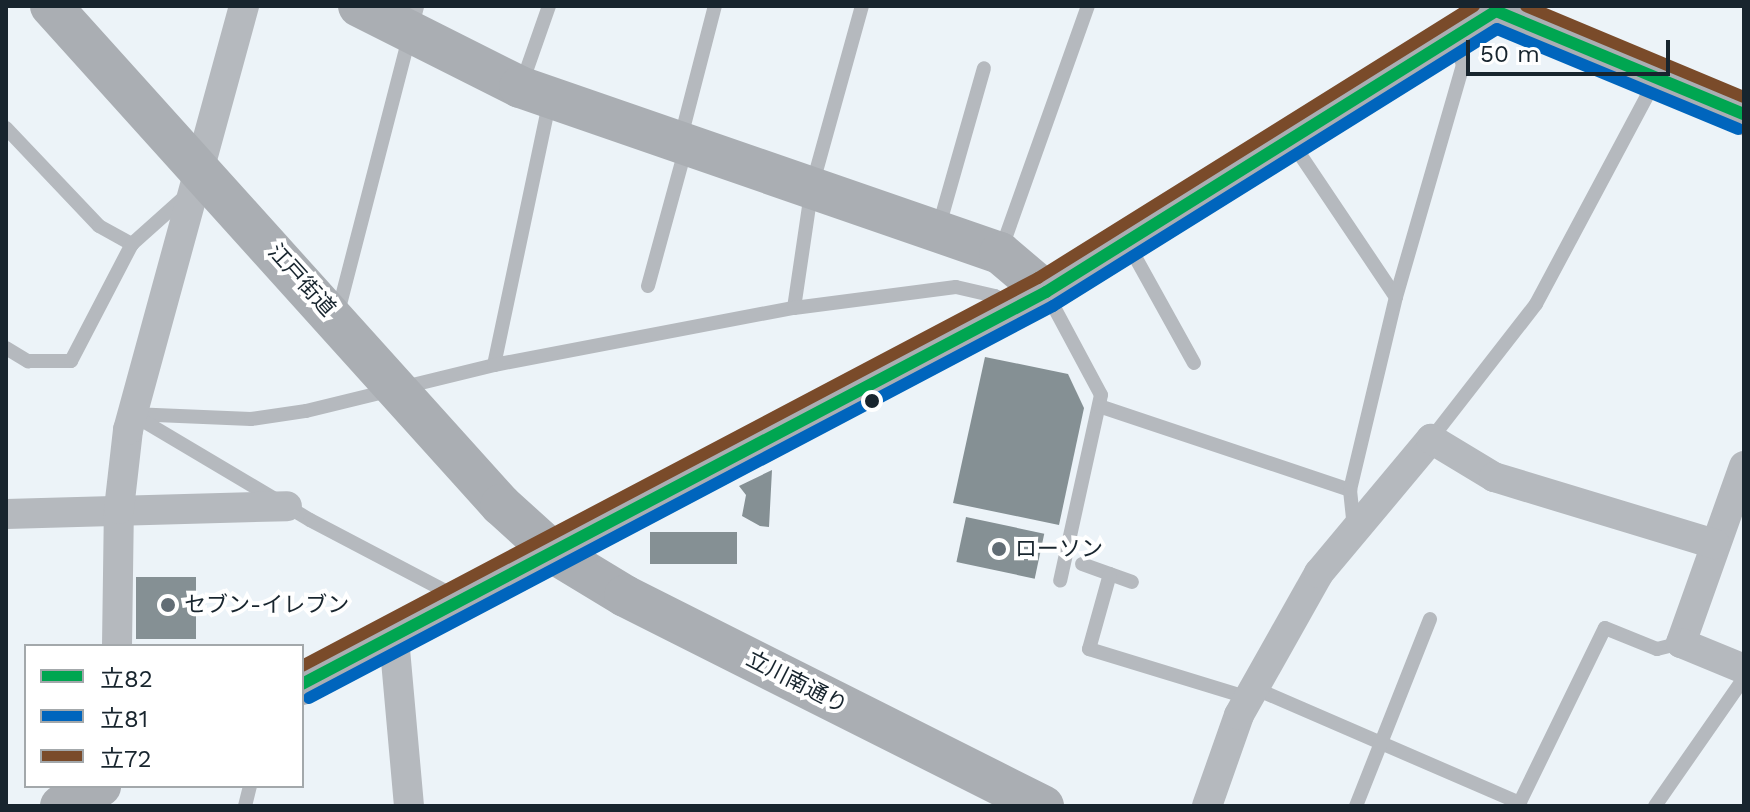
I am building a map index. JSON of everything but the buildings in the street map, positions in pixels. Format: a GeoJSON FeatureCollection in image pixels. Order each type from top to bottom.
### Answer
{"type":"FeatureCollection","features":[{"type":"Feature","properties":{"kind":"street","name":"江戸街道"},"geometry":{"type":"LineString","coordinates":[[51,6],[194,179],[337,318],[501,505],[554,553]]}},
{"type":"Feature","properties":{"kind":"street"},"geometry":{"type":"LineString","coordinates":[[117,644],[119,509],[132,414],[194,179],[244,6]]}},
{"type":"Feature","properties":{"kind":"street"},"geometry":{"type":"LineString","coordinates":[[359,6],[414,20],[535,93],[1000,253],[1029,301]]}},
{"type":"Feature","properties":{"kind":"street"},"geometry":{"type":"LineString","coordinates":[[304,683],[1029,301],[1454,37],[1492,8],[1656,79],[1739,101]]}},
{"type":"Feature","properties":{"kind":"street"},"geometry":{"type":"LineString","coordinates":[[1207,806],[1221,757],[1251,693],[1319,573],[1431,439],[1494,477],[1715,544]]}},
{"type":"Feature","properties":{"kind":"street"},"geometry":{"type":"LineString","coordinates":[[1744,466],[1681,643],[1744,669]]}},
{"type":"Feature","properties":{"kind":"street"},"geometry":{"type":"LineString","coordinates":[[6,514],[287,506]]}},
{"type":"Feature","properties":{"kind":"street","name":"立川南通り"},"geometry":{"type":"LineString","coordinates":[[554,553],[625,596],[1043,806]]}},
{"type":"Feature","properties":{"kind":"street"},"geometry":{"type":"LineString","coordinates":[[394,638],[409,806]]}},
{"type":"Feature","properties":{"kind":"street"},"geometry":{"type":"LineString","coordinates":[[61,806],[108,789]]}},
{"type":"Feature","properties":{"kind":"lane"},"geometry":{"type":"LineString","coordinates":[[494,365],[549,6]]}},
{"type":"Feature","properties":{"kind":"lane"},"geometry":{"type":"LineString","coordinates":[[648,286],[715,6]]}},
{"type":"Feature","properties":{"kind":"lane"},"geometry":{"type":"LineString","coordinates":[[794,308],[812,186],[862,6]]}},
{"type":"Feature","properties":{"kind":"lane"},"geometry":{"type":"LineString","coordinates":[[1000,253],[1088,6]]}},
{"type":"Feature","properties":{"kind":"lane"},"geometry":{"type":"LineString","coordinates":[[337,318],[414,20]]}},
{"type":"Feature","properties":{"kind":"lane"},"geometry":{"type":"LineString","coordinates":[[1354,528],[1350,490],[1396,297],[1463,65],[1454,37]]}},
{"type":"Feature","properties":{"kind":"lane"},"geometry":{"type":"LineString","coordinates":[[938,230],[984,68]]}},
{"type":"Feature","properties":{"kind":"lane"},"geometry":{"type":"LineString","coordinates":[[1431,439],[1536,304],[1656,79]]}},
{"type":"Feature","properties":{"kind":"lane"},"geometry":{"type":"LineString","coordinates":[[6,128],[99,226],[132,244]]}},
{"type":"Feature","properties":{"kind":"lane"},"geometry":{"type":"LineString","coordinates":[[1290,139],[1396,297]]}},
{"type":"Feature","properties":{"kind":"lane"},"geometry":{"type":"LineString","coordinates":[[6,348],[28,361],[71,361],[132,244],[194,179]]}},
{"type":"Feature","properties":{"kind":"lane"},"geometry":{"type":"LineString","coordinates":[[1126,242],[1194,363]]}},
{"type":"Feature","properties":{"kind":"lane"},"geometry":{"type":"LineString","coordinates":[[132,414],[251,419],[494,365],[794,308],[956,287],[1029,301],[1101,395],[1060,581]]}},
{"type":"Feature","properties":{"kind":"lane"},"geometry":{"type":"LineString","coordinates":[[1099,406],[1350,490]]}},
{"type":"Feature","properties":{"kind":"lane"},"geometry":{"type":"LineString","coordinates":[[132,414],[287,506],[464,601]]}},
{"type":"Feature","properties":{"kind":"lane"},"geometry":{"type":"LineString","coordinates":[[1082,564],[1132,582]]}},
{"type":"Feature","properties":{"kind":"lane"},"geometry":{"type":"LineString","coordinates":[[1110,574],[1089,649],[1251,693],[1381,743],[1519,805],[1605,628],[1657,649],[1681,643]]}},
{"type":"Feature","properties":{"kind":"lane"},"geometry":{"type":"LineString","coordinates":[[1356,806],[1430,619]]}},
{"type":"Feature","properties":{"kind":"lane"},"geometry":{"type":"LineString","coordinates":[[1655,806],[1744,678]]}},
{"type":"Feature","properties":{"kind":"transit line","name":"立72"},"geometry":{"type":"LineString","coordinates":[[304,665],[1038,278],[1474,6]]}},
{"type":"Feature","properties":{"kind":"transit line","name":"立72"},"geometry":{"type":"LineString","coordinates":[[1526,6],[1744,97]]}},
{"type":"Feature","properties":{"kind":"transit line","name":"立82"},"geometry":{"type":"LineString","coordinates":[[304,683],[1046,292],[1496,11],[1744,114]]}},
{"type":"Feature","properties":{"kind":"transit line","name":"立81"},"geometry":{"type":"LineString","coordinates":[[309,698],[1053,306],[1497,29],[1738,129]]}},
{"type":"Feature","properties":{"kind":"place","name":"ローソン"},"geometry":{"type":"Point","coordinates":[999,549]}},
{"type":"Feature","properties":{"kind":"place","name":"セブン-イレブン"},"geometry":{"type":"Point","coordinates":[168,605]}}]}
